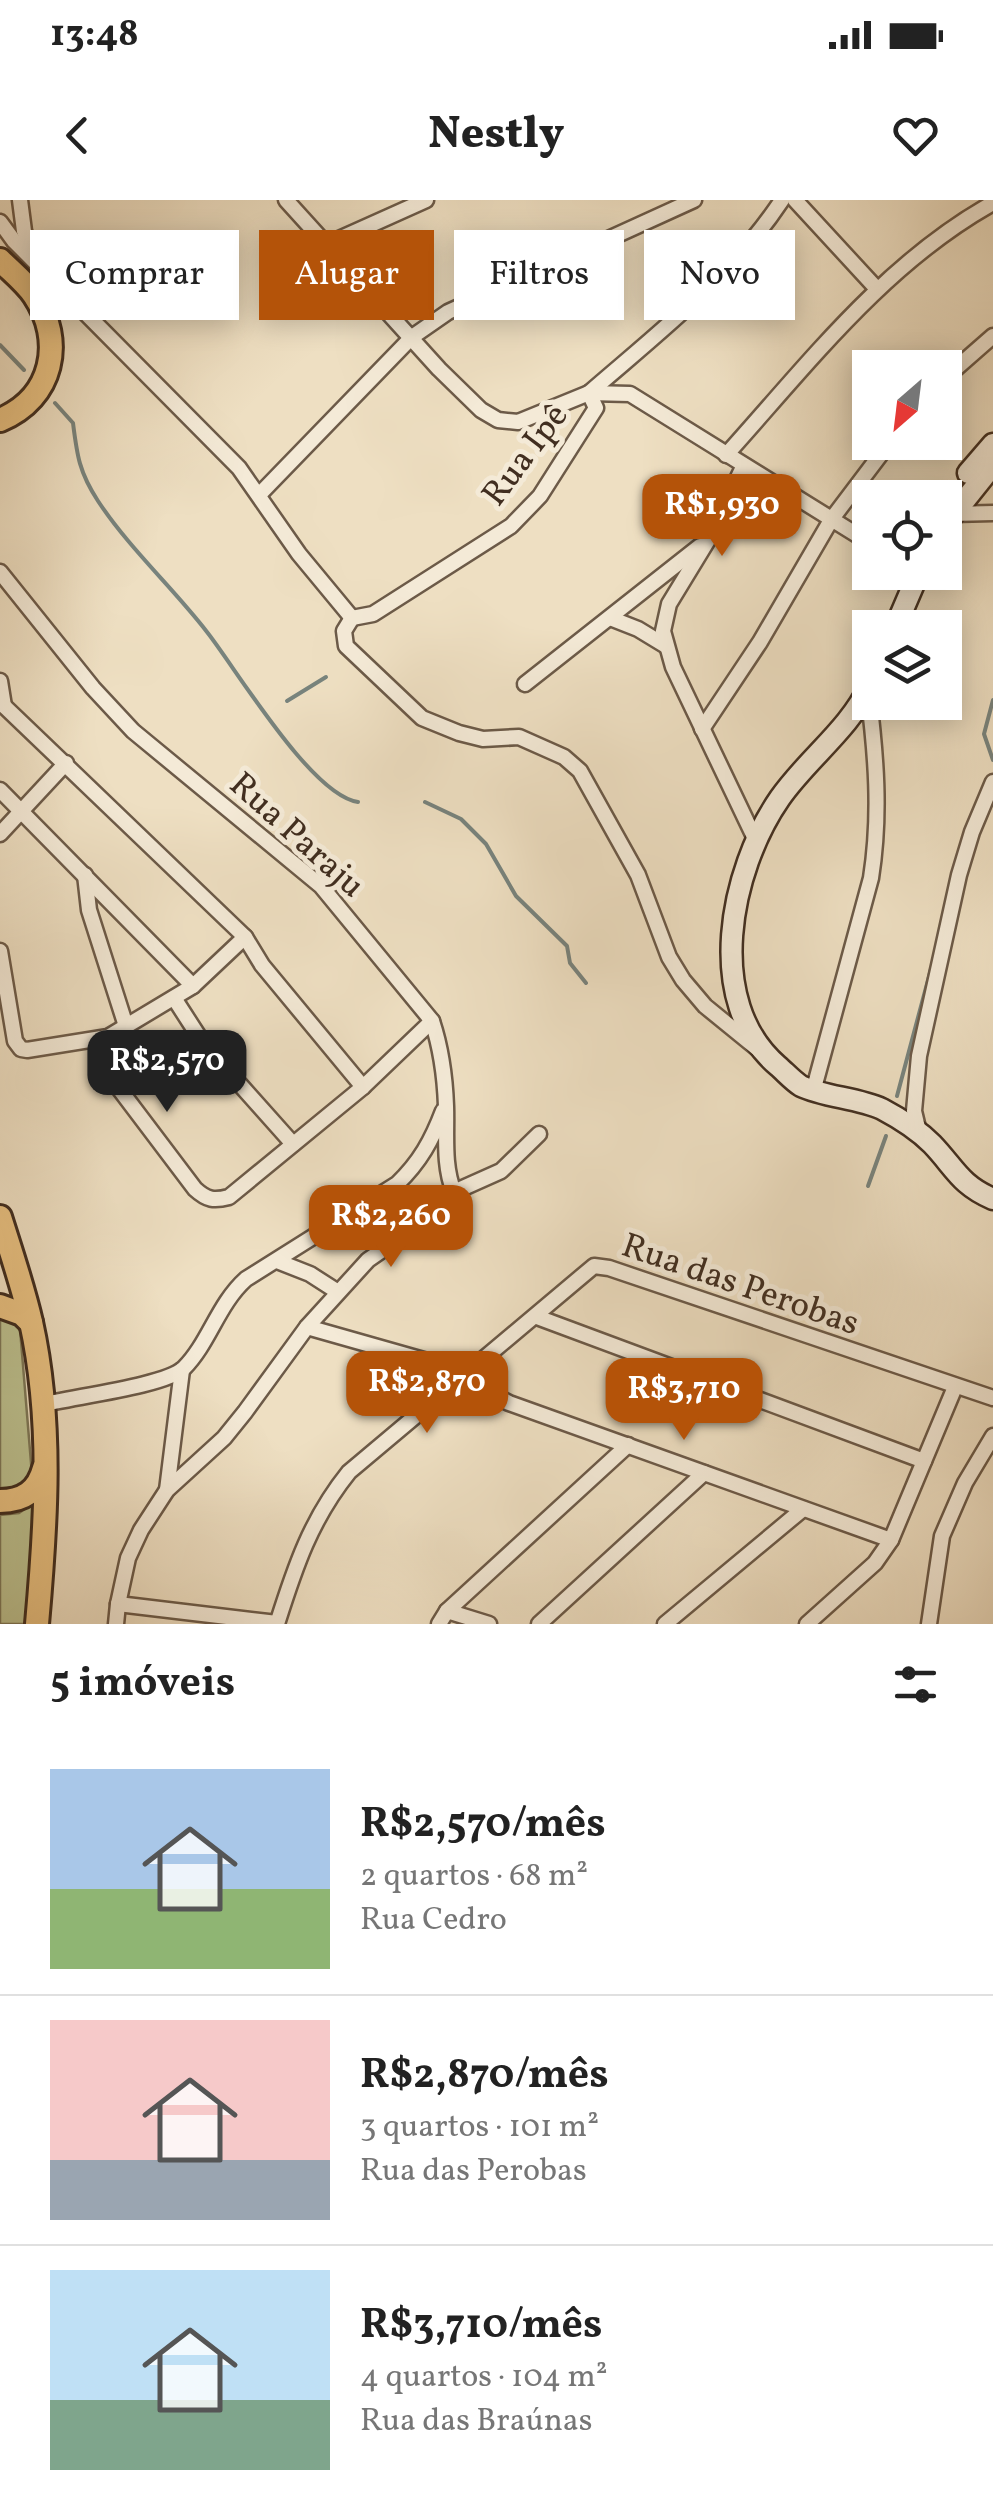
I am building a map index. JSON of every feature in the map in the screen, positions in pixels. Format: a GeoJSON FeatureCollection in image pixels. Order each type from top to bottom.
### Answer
{"type":"FeatureCollection","features":[{"type":"Feature","properties":{"kind":"main road"},"geometry":{"type":"LineString","coordinates":[[0,260],[32,292],[48,320],[52,343],[50,367],[40,389],[24,407],[0,420]]}},
{"type":"Feature","properties":{"kind":"main road"},"geometry":{"type":"LineString","coordinates":[[0,1218],[31,1323],[41,1404],[45,1528],[38,1624]]}},
{"type":"Feature","properties":{"kind":"main road"},"geometry":{"type":"LineString","coordinates":[[0,1306],[22,1314],[31,1323]]}},
{"type":"Feature","properties":{"kind":"main road"},"geometry":{"type":"LineString","coordinates":[[0,1501],[19,1500],[33,1491],[42,1477],[45,1461]]}},
{"type":"Feature","properties":{"kind":"street"},"geometry":{"type":"LineString","coordinates":[[20,200],[30,247]]}},
{"type":"Feature","properties":{"kind":"street"},"geometry":{"type":"LineString","coordinates":[[286,200],[315,230]]}},
{"type":"Feature","properties":{"kind":"street"},"geometry":{"type":"LineString","coordinates":[[359,230],[426,200]]}},
{"type":"Feature","properties":{"kind":"street"},"geometry":{"type":"LineString","coordinates":[[259,495],[412,337],[448,312],[694,200]]}},
{"type":"Feature","properties":{"kind":"street","name":"Rua Ipê"},"geometry":{"type":"LineString","coordinates":[[352,618],[373,614],[512,526],[540,496],[596,408],[589,393],[712,286],[782,200]]}},
{"type":"Feature","properties":{"kind":"street"},"geometry":{"type":"LineString","coordinates":[[795,200],[877,289]]}},
{"type":"Feature","properties":{"kind":"street"},"geometry":{"type":"LineString","coordinates":[[726,455],[877,289],[955,226],[993,203]]}},
{"type":"Feature","properties":{"kind":"street"},"geometry":{"type":"LineString","coordinates":[[0,222],[30,255]]}},
{"type":"Feature","properties":{"kind":"street"},"geometry":{"type":"LineString","coordinates":[[93,320],[239,468],[299,554],[352,618],[344,631],[346,646],[422,718],[483,738],[519,736],[564,756],[580,771],[638,875],[669,957],[683,980],[735,1034],[802,1087],[879,1108],[919,1132],[965,1184],[993,1199]]}},
{"type":"Feature","properties":{"kind":"street"},"geometry":{"type":"LineString","coordinates":[[397,320],[464,394],[498,420],[518,422],[589,393],[630,394],[852,532]]}},
{"type":"Feature","properties":{"kind":"street"},"geometry":{"type":"LineString","coordinates":[[962,363],[993,336]]}},
{"type":"Feature","properties":{"kind":"street"},"geometry":{"type":"LineString","coordinates":[[962,491],[993,444]]}},
{"type":"Feature","properties":{"kind":"street"},"geometry":{"type":"LineString","coordinates":[[702,729],[760,642],[831,520],[876,460]]}},
{"type":"Feature","properties":{"kind":"street"},"geometry":{"type":"LineString","coordinates":[[962,498],[993,464]]}},
{"type":"Feature","properties":{"kind":"street"},"geometry":{"type":"LineString","coordinates":[[744,467],[708,540],[669,604],[663,631],[702,729],[757,843]]}},
{"type":"Feature","properties":{"kind":"street"},"geometry":{"type":"LineString","coordinates":[[962,514],[993,513]]}},
{"type":"Feature","properties":{"kind":"street"},"geometry":{"type":"LineString","coordinates":[[525,684],[708,540]]}},
{"type":"Feature","properties":{"kind":"street","name":"Rua Paraju"},"geometry":{"type":"LineString","coordinates":[[0,572],[134,732],[321,886],[432,1021],[439,1042],[446,1102],[447,1167],[454,1192]]}},
{"type":"Feature","properties":{"kind":"street"},"geometry":{"type":"LineString","coordinates":[[610,618],[666,646]]}},
{"type":"Feature","properties":{"kind":"street"},"geometry":{"type":"LineString","coordinates":[[0,681],[2,704],[245,937],[262,965],[363,1087]]}},
{"type":"Feature","properties":{"kind":"street"},"geometry":{"type":"LineString","coordinates":[[763,1053],[739,1006],[731,936],[736,903],[757,843],[781,796],[832,740],[852,711]]}},
{"type":"Feature","properties":{"kind":"street"},"geometry":{"type":"LineString","coordinates":[[814,1088],[876,846],[878,807],[872,720]]}},
{"type":"Feature","properties":{"kind":"street"},"geometry":{"type":"LineString","coordinates":[[0,834],[66,762]]}},
{"type":"Feature","properties":{"kind":"street"},"geometry":{"type":"LineString","coordinates":[[919,1132],[914,1111],[918,1056],[959,876],[993,782]]}},
{"type":"Feature","properties":{"kind":"street"},"geometry":{"type":"LineString","coordinates":[[0,790],[193,986]]}},
{"type":"Feature","properties":{"kind":"street"},"geometry":{"type":"LineString","coordinates":[[85,875],[89,910],[126,1026]]}},
{"type":"Feature","properties":{"kind":"street"},"geometry":{"type":"LineString","coordinates":[[0,951],[14,1040],[27,1050],[108,1037],[193,986],[245,937]]}},
{"type":"Feature","properties":{"kind":"street"},"geometry":{"type":"LineString","coordinates":[[174,998],[203,1043],[293,1144]]}},
{"type":"Feature","properties":{"kind":"street"},"geometry":{"type":"LineString","coordinates":[[108,1037],[100,1058],[102,1066],[195,1189],[204,1198],[216,1201],[229,1197],[363,1087],[432,1021]]}},
{"type":"Feature","properties":{"kind":"street"},"geometry":{"type":"LineString","coordinates":[[167,1490],[182,1370],[234,1290],[398,1184],[416,1166],[431,1142],[446,1102]]}},
{"type":"Feature","properties":{"kind":"street"},"geometry":{"type":"LineString","coordinates":[[116,1624],[135,1544],[167,1490],[224,1438],[307,1327],[368,1260],[417,1226],[454,1192],[502,1171],[540,1134]]}},
{"type":"Feature","properties":{"kind":"street"},"geometry":{"type":"LineString","coordinates":[[277,1261],[310,1274],[338,1292]]}},
{"type":"Feature","properties":{"kind":"street","name":"Rua das Perobas"},"geometry":{"type":"LineString","coordinates":[[277,1623],[308,1536],[324,1503],[349,1472],[594,1266],[610,1268],[993,1398]]}},
{"type":"Feature","properties":{"kind":"street"},"geometry":{"type":"LineString","coordinates":[[536,1317],[924,1461]]}},
{"type":"Feature","properties":{"kind":"street"},"geometry":{"type":"LineString","coordinates":[[307,1327],[434,1362],[509,1403],[891,1540]]}},
{"type":"Feature","properties":{"kind":"street"},"geometry":{"type":"LineString","coordinates":[[41,1404],[134,1386],[182,1370]]}},
{"type":"Feature","properties":{"kind":"street"},"geometry":{"type":"LineString","coordinates":[[807,1624],[874,1564],[891,1540],[955,1388]]}},
{"type":"Feature","properties":{"kind":"street"},"geometry":{"type":"LineString","coordinates":[[930,1624],[942,1536],[965,1483],[993,1436]]}},
{"type":"Feature","properties":{"kind":"street"},"geometry":{"type":"LineString","coordinates":[[443,1618],[628,1445]]}},
{"type":"Feature","properties":{"kind":"street"},"geometry":{"type":"LineString","coordinates":[[539,1624],[704,1473]]}},
{"type":"Feature","properties":{"kind":"street"},"geometry":{"type":"LineString","coordinates":[[665,1624],[803,1509]]}},
{"type":"Feature","properties":{"kind":"street"},"geometry":{"type":"LineString","coordinates":[[118,1604],[195,1619],[277,1623]]}},
{"type":"Feature","properties":{"kind":"street"},"geometry":{"type":"LineString","coordinates":[[443,1618],[489,1624]]}},
{"type":"Feature","properties":{"kind":"green space"},"geometry":{"type":"Polygon","coordinates":[[[0,1312],[20,1329],[32,1475],[30,1481],[0,1495],[0,1312]]]}},
{"type":"Feature","properties":{"kind":"green space"},"geometry":{"type":"Polygon","coordinates":[[[36,1501],[27,1624],[0,1624],[0,1515],[19,1513],[36,1501]]]}},
{"type":"Feature","properties":{"kind":"waterway"},"geometry":{"type":"LineString","coordinates":[[0,345],[24,370]]}},
{"type":"Feature","properties":{"kind":"waterway"},"geometry":{"type":"LineString","coordinates":[[55,403],[73,423],[83,472],[110,518],[207,632],[297,755],[339,794],[358,802]]}},
{"type":"Feature","properties":{"kind":"waterway"},"geometry":{"type":"LineString","coordinates":[[287,701],[326,677]]}},
{"type":"Feature","properties":{"kind":"waterway"},"geometry":{"type":"LineString","coordinates":[[993,700],[984,734],[993,760]]}},
{"type":"Feature","properties":{"kind":"waterway"},"geometry":{"type":"LineString","coordinates":[[425,802],[461,819],[486,844],[516,896],[567,946],[570,963],[586,983]]}},
{"type":"Feature","properties":{"kind":"waterway"},"geometry":{"type":"LineString","coordinates":[[897,1096],[931,969]]}},
{"type":"Feature","properties":{"kind":"waterway"},"geometry":{"type":"LineString","coordinates":[[868,1186],[886,1136]]}}]}
